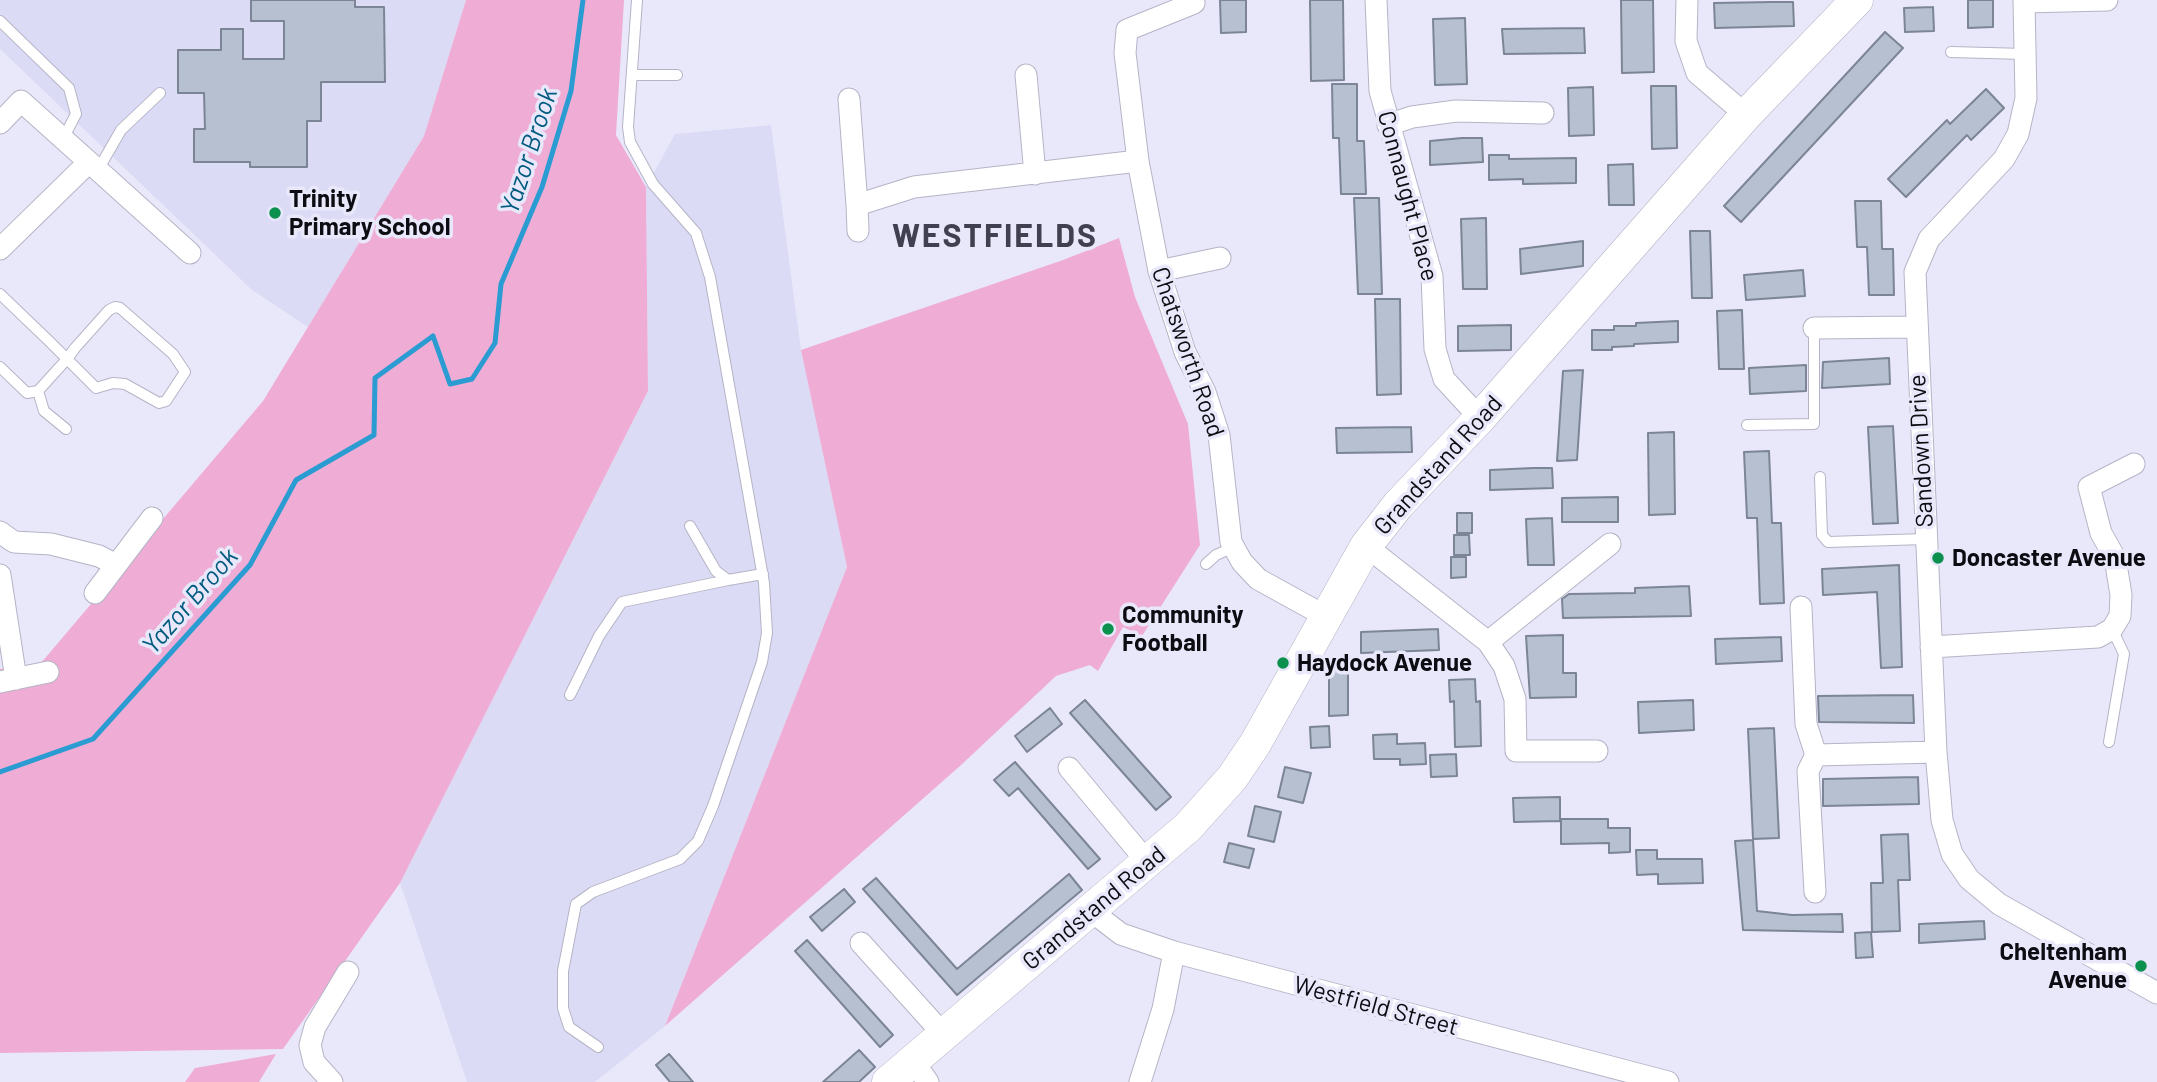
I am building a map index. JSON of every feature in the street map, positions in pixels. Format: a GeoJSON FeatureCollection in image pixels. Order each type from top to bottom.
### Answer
{"type":"FeatureCollection","features":[{"type":"Feature","properties":{"kind":"street","name":"Connaught Place"},"geometry":{"type":"LineString","coordinates":[[1376,0],[1380,91],[1433,276],[1435,349],[1444,379],[1480,418]]}},
{"type":"Feature","properties":{"kind":"street"},"geometry":{"type":"LineString","coordinates":[[1687,0],[1686,41],[1697,74],[1746,115]]}},
{"type":"Feature","properties":{"kind":"street","name":"Grandstand Road"},"geometry":{"type":"LineString","coordinates":[[888,1082],[921,1072],[944,1035],[1148,863],[1188,827],[1232,778],[1255,744],[1366,546],[1398,505],[1480,418],[1746,115],[1857,0]]}},
{"type":"Feature","properties":{"kind":"street"},"geometry":{"type":"LineString","coordinates":[[2024,1],[2107,0]]}},
{"type":"Feature","properties":{"kind":"street","name":"Sandown Drive"},"geometry":{"type":"LineString","coordinates":[[2024,1],[2026,98],[2018,134],[2004,159],[1929,239],[1915,272],[1925,539],[1942,820],[1952,854],[1969,879],[1998,904],[2157,993]]}},
{"type":"Feature","properties":{"kind":"street","name":"Chatsworth Road"},"geometry":{"type":"LineString","coordinates":[[1194,3],[1127,30],[1125,53],[1138,161],[1159,271],[1185,352],[1205,392],[1219,435],[1234,547],[1258,579],[1325,617]]}},
{"type":"Feature","properties":{"kind":"street"},"geometry":{"type":"LineString","coordinates":[[1026,75],[1035,174]]}},
{"type":"Feature","properties":{"kind":"street"},"geometry":{"type":"LineString","coordinates":[[849,99],[858,231]]}},
{"type":"Feature","properties":{"kind":"street"},"geometry":{"type":"LineString","coordinates":[[0,122],[21,101],[190,253]]}},
{"type":"Feature","properties":{"kind":"street"},"geometry":{"type":"LineString","coordinates":[[1388,125],[1412,117],[1456,111],[1544,113]]}},
{"type":"Feature","properties":{"kind":"street"},"geometry":{"type":"LineString","coordinates":[[857,205],[914,187],[1138,161]]}},
{"type":"Feature","properties":{"kind":"street"},"geometry":{"type":"LineString","coordinates":[[0,248],[94,166]]}},
{"type":"Feature","properties":{"kind":"street"},"geometry":{"type":"LineString","coordinates":[[1159,271],[1220,258]]}},
{"type":"Feature","properties":{"kind":"street"},"geometry":{"type":"LineString","coordinates":[[1814,328],[1915,327]]}},
{"type":"Feature","properties":{"kind":"street"},"geometry":{"type":"LineString","coordinates":[[1931,647],[2098,637],[2112,629],[2120,616],[2121,595],[2115,558],[2101,533],[2089,487],[2134,464]]}},
{"type":"Feature","properties":{"kind":"street"},"geometry":{"type":"LineString","coordinates":[[95,593],[152,518]]}},
{"type":"Feature","properties":{"kind":"street"},"geometry":{"type":"LineString","coordinates":[[48,672],[8,681],[0,573],[7,537],[99,556],[116,565]]}},
{"type":"Feature","properties":{"kind":"street"},"geometry":{"type":"LineString","coordinates":[[1488,642],[1610,544]]}},
{"type":"Feature","properties":{"kind":"street"},"geometry":{"type":"LineString","coordinates":[[1366,546],[1488,642],[1504,666],[1515,699],[1516,751],[1597,751]]}},
{"type":"Feature","properties":{"kind":"street"},"geometry":{"type":"LineString","coordinates":[[1801,607],[1806,724],[1816,755],[1808,771],[1815,892]]}},
{"type":"Feature","properties":{"kind":"street"},"geometry":{"type":"LineString","coordinates":[[1816,755],[1936,752]]}},
{"type":"Feature","properties":{"kind":"street"},"geometry":{"type":"LineString","coordinates":[[1069,768],[1148,863]]}},
{"type":"Feature","properties":{"kind":"street","name":"Westfield Street"},"geometry":{"type":"LineString","coordinates":[[1091,911],[1121,934],[1174,953],[1668,1082]]}},
{"type":"Feature","properties":{"kind":"street"},"geometry":{"type":"LineString","coordinates":[[862,943],[944,1035]]}},
{"type":"Feature","properties":{"kind":"street"},"geometry":{"type":"LineString","coordinates":[[1139,1082],[1163,1009],[1174,953]]}},
{"type":"Feature","properties":{"kind":"street"},"geometry":{"type":"LineString","coordinates":[[332,1082],[314,1062],[310,1045],[315,1027],[348,972]]}},
{"type":"Feature","properties":{"kind":"lane"},"geometry":{"type":"LineString","coordinates":[[598,1047],[569,1027],[563,1008],[563,971],[576,904],[593,892],[680,859],[698,841],[713,806],[762,662],[767,633],[762,574],[710,277],[696,233],[643,169],[631,142],[628,127],[637,0]]}},
{"type":"Feature","properties":{"kind":"lane"},"geometry":{"type":"LineString","coordinates":[[0,21],[69,88],[76,114],[63,139]]}},
{"type":"Feature","properties":{"kind":"lane"},"geometry":{"type":"LineString","coordinates":[[1951,52],[2025,54]]}},
{"type":"Feature","properties":{"kind":"lane"},"geometry":{"type":"LineString","coordinates":[[632,75],[677,75]]}},
{"type":"Feature","properties":{"kind":"lane"},"geometry":{"type":"LineString","coordinates":[[94,166],[121,130],[160,93]]}},
{"type":"Feature","properties":{"kind":"lane"},"geometry":{"type":"LineString","coordinates":[[0,294],[67,359],[96,388],[113,383],[125,384],[159,403],[166,401],[185,372],[173,354],[120,308],[115,307],[67,359],[38,391],[27,393],[0,368]]}},
{"type":"Feature","properties":{"kind":"lane"},"geometry":{"type":"LineString","coordinates":[[1747,425],[1814,424],[1814,328]]}},
{"type":"Feature","properties":{"kind":"lane"},"geometry":{"type":"LineString","coordinates":[[38,391],[44,411],[66,429]]}},
{"type":"Feature","properties":{"kind":"lane"},"geometry":{"type":"LineString","coordinates":[[1819,477],[1822,535],[1828,542],[1925,539]]}},
{"type":"Feature","properties":{"kind":"lane"},"geometry":{"type":"LineString","coordinates":[[691,526],[716,571],[728,580]]}},
{"type":"Feature","properties":{"kind":"lane"},"geometry":{"type":"LineString","coordinates":[[1206,564],[1216,555],[1234,547]]}},
{"type":"Feature","properties":{"kind":"lane"},"geometry":{"type":"LineString","coordinates":[[570,695],[599,636],[622,602],[762,574]]}},
{"type":"Feature","properties":{"kind":"lane"},"geometry":{"type":"LineString","coordinates":[[2109,742],[2124,654],[2112,629]]}},
{"type":"Feature","properties":{"kind":"shaded area","name":"Trinity Primary School"},"geometry":{"type":"Polygon","coordinates":[[[0,0],[466,0],[424,136],[308,327],[252,290],[0,49],[0,0]]]}},
{"type":"Feature","properties":{"kind":"shaded area"},"geometry":{"type":"Polygon","coordinates":[[[466,0],[624,0],[616,135],[646,187],[648,391],[400,883],[283,1049],[0,1053],[0,669],[41,663],[263,401],[424,136],[466,0]]]}},
{"type":"Feature","properties":{"kind":"shaded area"},"geometry":{"type":"Polygon","coordinates":[[[771,125],[801,350],[847,567],[665,1026],[595,1082],[467,1082],[400,883],[648,391],[646,187],[675,134],[771,125]]]}},
{"type":"Feature","properties":{"kind":"shaded area"},"geometry":{"type":"Polygon","coordinates":[[[1119,238],[1135,297],[1188,424],[1200,545],[1142,636],[1123,627],[1098,671],[1090,665],[1056,676],[960,766],[665,1026],[847,567],[801,350],[1063,260],[1119,238]]]}},
{"type":"Feature","properties":{"kind":"shaded area"},"geometry":{"type":"Polygon","coordinates":[[[276,1054],[259,1082],[185,1082],[195,1068],[276,1054]]]}},
{"type":"Feature","properties":{"kind":"building"},"geometry":{"type":"Polygon","coordinates":[[[251,0],[355,0],[355,7],[384,7],[385,82],[321,82],[321,121],[307,121],[307,167],[250,167],[250,162],[194,162],[194,129],[205,129],[204,93],[178,93],[178,50],[221,50],[221,29],[243,29],[243,59],[284,59],[284,21],[251,21],[251,0]]]}},
{"type":"Feature","properties":{"kind":"building"},"geometry":{"type":"Polygon","coordinates":[[[1220,0],[1246,0],[1246,32],[1221,33],[1220,0]]]}},
{"type":"Feature","properties":{"kind":"building"},"geometry":{"type":"Polygon","coordinates":[[[1310,0],[1343,0],[1344,80],[1311,81],[1310,0]]]}},
{"type":"Feature","properties":{"kind":"building"},"geometry":{"type":"Polygon","coordinates":[[[1621,0],[1653,0],[1654,72],[1622,73],[1621,0]]]}},
{"type":"Feature","properties":{"kind":"building"},"geometry":{"type":"Polygon","coordinates":[[[1968,0],[1993,0],[1993,27],[1968,28],[1968,0]]]}},
{"type":"Feature","properties":{"kind":"building"},"geometry":{"type":"Polygon","coordinates":[[[1793,2],[1794,26],[1715,28],[1714,3],[1793,2]]]}},
{"type":"Feature","properties":{"kind":"building"},"geometry":{"type":"Polygon","coordinates":[[[1933,7],[1934,31],[1905,32],[1904,8],[1933,7]]]}},
{"type":"Feature","properties":{"kind":"building"},"geometry":{"type":"Polygon","coordinates":[[[1465,18],[1467,84],[1435,85],[1433,19],[1465,18]]]}},
{"type":"Feature","properties":{"kind":"building"},"geometry":{"type":"Polygon","coordinates":[[[1584,28],[1585,53],[1504,54],[1502,29],[1584,28]]]}},
{"type":"Feature","properties":{"kind":"building"},"geometry":{"type":"Polygon","coordinates":[[[1885,32],[1903,48],[1741,222],[1724,206],[1885,32]]]}},
{"type":"Feature","properties":{"kind":"building"},"geometry":{"type":"Polygon","coordinates":[[[1332,84],[1357,84],[1357,141],[1364,141],[1366,194],[1341,194],[1339,138],[1333,138],[1332,84]]]}},
{"type":"Feature","properties":{"kind":"building"},"geometry":{"type":"Polygon","coordinates":[[[1651,86],[1676,86],[1677,148],[1652,149],[1651,86]]]}},
{"type":"Feature","properties":{"kind":"building"},"geometry":{"type":"Polygon","coordinates":[[[1593,87],[1594,135],[1569,136],[1568,88],[1593,87]]]}},
{"type":"Feature","properties":{"kind":"building"},"geometry":{"type":"Polygon","coordinates":[[[1986,89],[2004,108],[1971,140],[1967,135],[1906,197],[1888,179],[1947,120],[1950,124],[1986,89]]]}},
{"type":"Feature","properties":{"kind":"building"},"geometry":{"type":"Polygon","coordinates":[[[1482,138],[1483,162],[1430,165],[1430,141],[1482,138]]]}},
{"type":"Feature","properties":{"kind":"building"},"geometry":{"type":"Polygon","coordinates":[[[1489,155],[1509,155],[1509,159],[1576,158],[1576,183],[1523,184],[1523,179],[1489,180],[1489,155]]]}},
{"type":"Feature","properties":{"kind":"building"},"geometry":{"type":"Polygon","coordinates":[[[1633,164],[1634,205],[1609,205],[1608,165],[1633,164]]]}},
{"type":"Feature","properties":{"kind":"building"},"geometry":{"type":"Polygon","coordinates":[[[1354,198],[1379,198],[1382,294],[1358,294],[1354,198]]]}},
{"type":"Feature","properties":{"kind":"building"},"geometry":{"type":"Polygon","coordinates":[[[1855,201],[1881,201],[1882,249],[1893,249],[1894,295],[1869,295],[1867,247],[1857,247],[1855,201]]]}},
{"type":"Feature","properties":{"kind":"building"},"geometry":{"type":"Polygon","coordinates":[[[1486,218],[1487,289],[1463,289],[1461,219],[1486,218]]]}},
{"type":"Feature","properties":{"kind":"building"},"geometry":{"type":"Polygon","coordinates":[[[1690,231],[1710,231],[1712,298],[1692,298],[1690,231]]]}},
{"type":"Feature","properties":{"kind":"building"},"geometry":{"type":"Polygon","coordinates":[[[1583,241],[1583,266],[1521,274],[1520,249],[1583,241]]]}},
{"type":"Feature","properties":{"kind":"building"},"geometry":{"type":"Polygon","coordinates":[[[1803,270],[1805,296],[1746,300],[1744,275],[1803,270]]]}},
{"type":"Feature","properties":{"kind":"building"},"geometry":{"type":"Polygon","coordinates":[[[1375,299],[1400,299],[1401,394],[1377,395],[1375,299]]]}},
{"type":"Feature","properties":{"kind":"building"},"geometry":{"type":"Polygon","coordinates":[[[1742,310],[1744,369],[1719,369],[1717,311],[1742,310]]]}},
{"type":"Feature","properties":{"kind":"building"},"geometry":{"type":"Polygon","coordinates":[[[1678,321],[1678,342],[1592,350],[1592,330],[1614,330],[1614,326],[1636,326],[1636,323],[1678,321]]]}},
{"type":"Feature","properties":{"kind":"building"},"geometry":{"type":"Polygon","coordinates":[[[1511,325],[1511,350],[1458,351],[1458,326],[1511,325]]]}},
{"type":"Feature","properties":{"kind":"building"},"geometry":{"type":"Polygon","coordinates":[[[1889,358],[1890,384],[1822,388],[1823,362],[1889,358]]]}},
{"type":"Feature","properties":{"kind":"building"},"geometry":{"type":"Polygon","coordinates":[[[1806,365],[1806,391],[1750,394],[1749,368],[1806,365]]]}},
{"type":"Feature","properties":{"kind":"building"},"geometry":{"type":"Polygon","coordinates":[[[1583,370],[1577,460],[1557,461],[1563,371],[1583,370]]]}},
{"type":"Feature","properties":{"kind":"building"},"geometry":{"type":"Polygon","coordinates":[[[1893,426],[1898,523],[1873,524],[1868,427],[1893,426]]]}},
{"type":"Feature","properties":{"kind":"building"},"geometry":{"type":"Polygon","coordinates":[[[1411,427],[1412,452],[1337,453],[1336,428],[1411,427]]]}},
{"type":"Feature","properties":{"kind":"building"},"geometry":{"type":"Polygon","coordinates":[[[1674,432],[1675,514],[1649,515],[1648,433],[1674,432]]]}},
{"type":"Feature","properties":{"kind":"building"},"geometry":{"type":"Polygon","coordinates":[[[1769,451],[1772,523],[1781,523],[1784,603],[1760,604],[1757,518],[1747,518],[1744,452],[1769,451]]]}},
{"type":"Feature","properties":{"kind":"building"},"geometry":{"type":"Polygon","coordinates":[[[1552,468],[1553,488],[1490,490],[1490,470],[1552,468]]]}},
{"type":"Feature","properties":{"kind":"building"},"geometry":{"type":"Polygon","coordinates":[[[1618,497],[1618,522],[1562,522],[1562,498],[1618,497]]]}},
{"type":"Feature","properties":{"kind":"building"},"geometry":{"type":"Polygon","coordinates":[[[1457,513],[1472,513],[1472,533],[1457,533],[1457,513]]]}},
{"type":"Feature","properties":{"kind":"building"},"geometry":{"type":"Polygon","coordinates":[[[1552,518],[1554,565],[1528,565],[1526,519],[1552,518]]]}},
{"type":"Feature","properties":{"kind":"building"},"geometry":{"type":"Polygon","coordinates":[[[1454,535],[1469,535],[1470,555],[1454,555],[1454,535]]]}},
{"type":"Feature","properties":{"kind":"building"},"geometry":{"type":"Polygon","coordinates":[[[1451,557],[1466,557],[1466,577],[1451,578],[1451,557]]]}},
{"type":"Feature","properties":{"kind":"building"},"geometry":{"type":"Polygon","coordinates":[[[1899,565],[1902,667],[1881,668],[1877,592],[1823,595],[1822,569],[1899,565]]]}},
{"type":"Feature","properties":{"kind":"building"},"geometry":{"type":"Polygon","coordinates":[[[1689,586],[1691,616],[1563,618],[1562,599],[1569,594],[1635,593],[1635,588],[1689,586]]]}},
{"type":"Feature","properties":{"kind":"building"},"geometry":{"type":"Polygon","coordinates":[[[1438,629],[1439,650],[1361,653],[1361,632],[1438,629]]]}},
{"type":"Feature","properties":{"kind":"building"},"geometry":{"type":"Polygon","coordinates":[[[1563,635],[1563,673],[1576,673],[1576,697],[1530,698],[1526,636],[1563,635]]]}},
{"type":"Feature","properties":{"kind":"building"},"geometry":{"type":"Polygon","coordinates":[[[1781,637],[1782,661],[1716,664],[1715,639],[1781,637]]]}},
{"type":"Feature","properties":{"kind":"building"},"geometry":{"type":"Polygon","coordinates":[[[1329,671],[1348,671],[1348,715],[1329,716],[1329,671]]]}},
{"type":"Feature","properties":{"kind":"building"},"geometry":{"type":"Polygon","coordinates":[[[1475,679],[1476,702],[1480,701],[1481,746],[1455,747],[1454,701],[1450,702],[1449,680],[1475,679]]]}},
{"type":"Feature","properties":{"kind":"building"},"geometry":{"type":"Polygon","coordinates":[[[1913,695],[1914,723],[1819,722],[1818,696],[1913,695]]]}},
{"type":"Feature","properties":{"kind":"building"},"geometry":{"type":"Polygon","coordinates":[[[1085,700],[1171,797],[1156,810],[1070,713],[1085,700]]]}},
{"type":"Feature","properties":{"kind":"building"},"geometry":{"type":"Polygon","coordinates":[[[1693,700],[1694,730],[1639,733],[1638,702],[1693,700]]]}},
{"type":"Feature","properties":{"kind":"building"},"geometry":{"type":"Polygon","coordinates":[[[1050,708],[1062,724],[1027,752],[1015,736],[1050,708]]]}},
{"type":"Feature","properties":{"kind":"building"},"geometry":{"type":"Polygon","coordinates":[[[1329,726],[1330,747],[1311,748],[1310,727],[1329,726]]]}},
{"type":"Feature","properties":{"kind":"building"},"geometry":{"type":"Polygon","coordinates":[[[1774,728],[1779,838],[1753,839],[1748,729],[1774,728]]]}},
{"type":"Feature","properties":{"kind":"building"},"geometry":{"type":"Polygon","coordinates":[[[1397,734],[1397,744],[1425,743],[1426,764],[1400,765],[1400,759],[1374,759],[1373,735],[1397,734]]]}},
{"type":"Feature","properties":{"kind":"building"},"geometry":{"type":"Polygon","coordinates":[[[1456,754],[1457,776],[1431,777],[1430,755],[1456,754]]]}},
{"type":"Feature","properties":{"kind":"building"},"geometry":{"type":"Polygon","coordinates":[[[1015,762],[1100,859],[1088,869],[1018,788],[1009,796],[994,780],[1015,762]]]}},
{"type":"Feature","properties":{"kind":"building"},"geometry":{"type":"Polygon","coordinates":[[[1285,767],[1311,773],[1303,803],[1278,797],[1285,767]]]}},
{"type":"Feature","properties":{"kind":"building"},"geometry":{"type":"Polygon","coordinates":[[[1918,777],[1919,804],[1823,806],[1823,779],[1918,777]]]}},
{"type":"Feature","properties":{"kind":"building"},"geometry":{"type":"Polygon","coordinates":[[[1560,797],[1560,821],[1514,822],[1513,798],[1560,797]]]}},
{"type":"Feature","properties":{"kind":"building"},"geometry":{"type":"Polygon","coordinates":[[[1255,806],[1281,812],[1274,842],[1248,836],[1255,806]]]}},
{"type":"Feature","properties":{"kind":"building"},"geometry":{"type":"Polygon","coordinates":[[[1561,819],[1608,819],[1608,828],[1630,828],[1630,852],[1609,853],[1609,843],[1561,844],[1561,819]]]}},
{"type":"Feature","properties":{"kind":"building"},"geometry":{"type":"Polygon","coordinates":[[[1908,834],[1910,880],[1898,880],[1900,931],[1872,932],[1871,883],[1883,883],[1881,835],[1908,834]]]}},
{"type":"Feature","properties":{"kind":"building"},"geometry":{"type":"Polygon","coordinates":[[[1753,840],[1757,911],[1792,915],[1842,914],[1843,932],[1743,930],[1735,841],[1753,840]]]}},
{"type":"Feature","properties":{"kind":"building"},"geometry":{"type":"Polygon","coordinates":[[[1229,843],[1254,849],[1249,868],[1224,862],[1229,843]]]}},
{"type":"Feature","properties":{"kind":"building"},"geometry":{"type":"Polygon","coordinates":[[[1636,850],[1657,850],[1657,859],[1702,859],[1703,883],[1658,884],[1658,874],[1637,875],[1636,850]]]}},
{"type":"Feature","properties":{"kind":"building"},"geometry":{"type":"Polygon","coordinates":[[[1069,874],[1082,890],[957,995],[863,889],[876,878],[957,969],[1069,874]]]}},
{"type":"Feature","properties":{"kind":"building"},"geometry":{"type":"Polygon","coordinates":[[[844,889],[855,902],[822,931],[810,917],[844,889]]]}},
{"type":"Feature","properties":{"kind":"building"},"geometry":{"type":"Polygon","coordinates":[[[1984,921],[1985,939],[1919,943],[1919,924],[1984,921]]]}},
{"type":"Feature","properties":{"kind":"building"},"geometry":{"type":"Polygon","coordinates":[[[1871,932],[1873,957],[1856,958],[1855,933],[1871,932]]]}},
{"type":"Feature","properties":{"kind":"building"},"geometry":{"type":"Polygon","coordinates":[[[807,940],[893,1035],[880,1047],[795,951],[807,940]]]}},
{"type":"Feature","properties":{"kind":"building"},"geometry":{"type":"Polygon","coordinates":[[[859,1050],[875,1067],[859,1082],[823,1082],[859,1050]]]}},
{"type":"Feature","properties":{"kind":"building"},"geometry":{"type":"Polygon","coordinates":[[[669,1054],[693,1082],[670,1082],[656,1065],[669,1054]]]}},
{"type":"Feature","properties":{"kind":"waterway","name":"Yazor Brook"},"geometry":{"type":"LineString","coordinates":[[0,772],[93,739],[250,565],[296,480],[374,435],[375,378],[433,336],[450,384],[472,379],[495,343],[501,284],[542,187],[571,91],[583,0]]}},
{"type":"Feature","properties":{"kind":"place","name":"Trinity Primary School"},"geometry":{"type":"Point","coordinates":[275,213]}},
{"type":"Feature","properties":{"kind":"place","name":"Doncaster Avenue"},"geometry":{"type":"Point","coordinates":[1938,558]}},
{"type":"Feature","properties":{"kind":"place","name":"Community Football"},"geometry":{"type":"Point","coordinates":[1108,629]}},
{"type":"Feature","properties":{"kind":"place","name":"Haydock Avenue"},"geometry":{"type":"Point","coordinates":[1283,663]}},
{"type":"Feature","properties":{"kind":"place","name":"Cheltenham Avenue"},"geometry":{"type":"Point","coordinates":[2141,966]}},
{"type":"Feature","properties":{"kind":"district","name":"WESTFIELDS"},"geometry":{"type":"Point","coordinates":[995,236]}}]}
